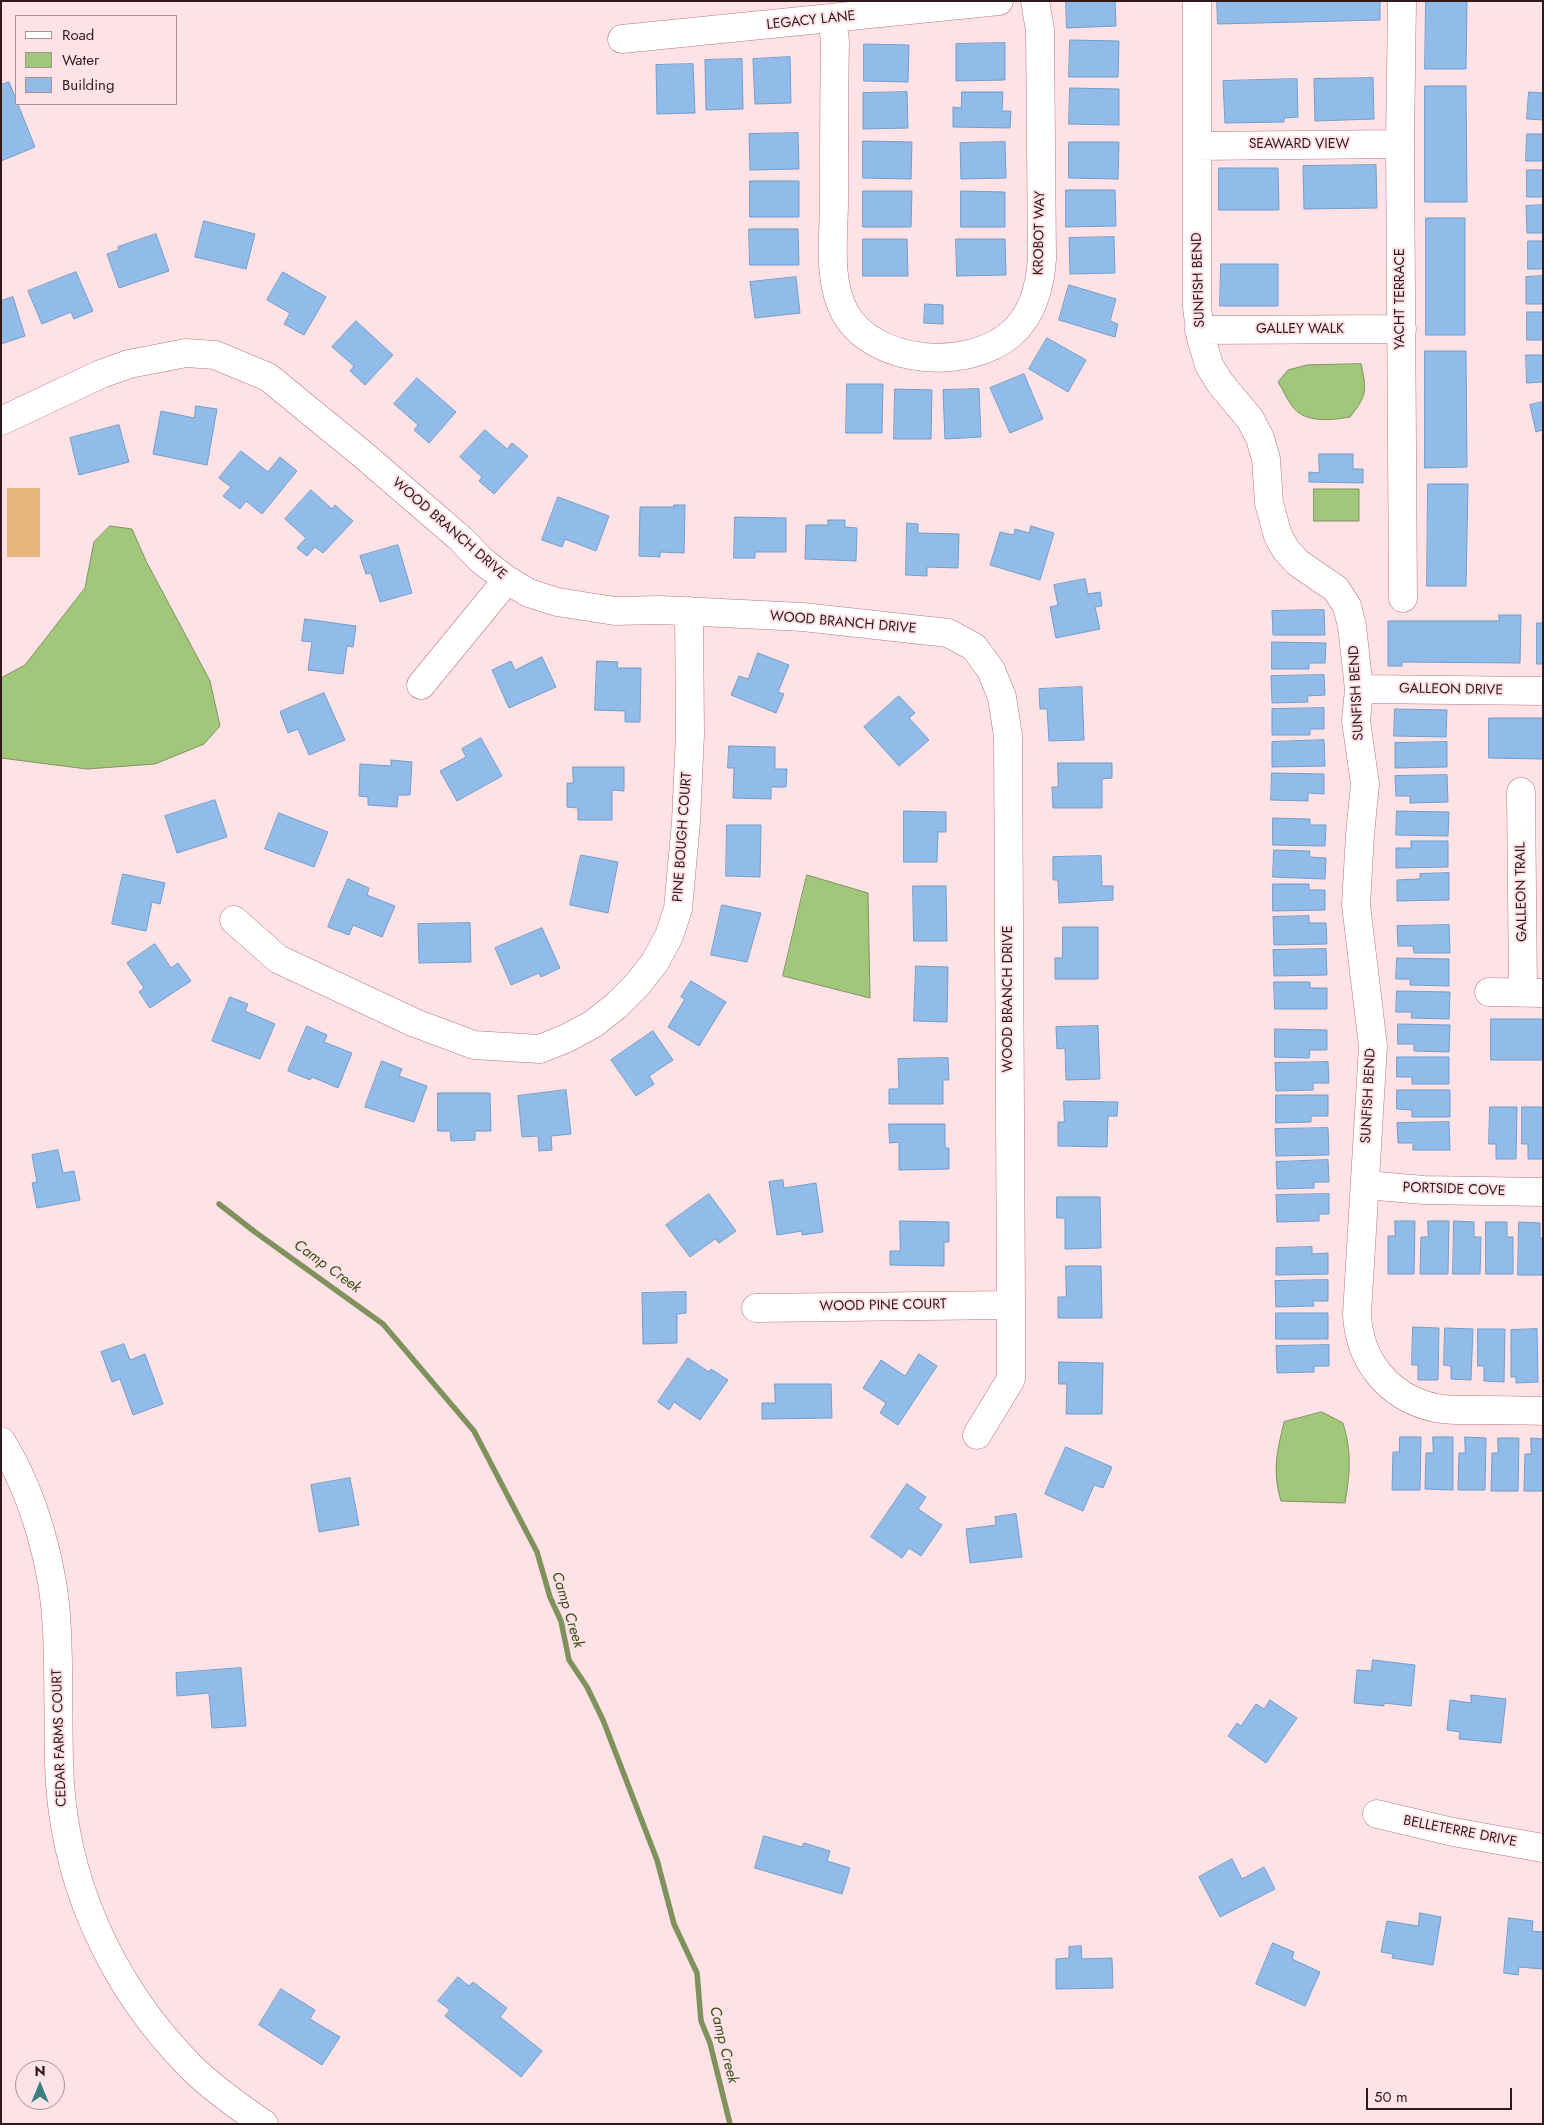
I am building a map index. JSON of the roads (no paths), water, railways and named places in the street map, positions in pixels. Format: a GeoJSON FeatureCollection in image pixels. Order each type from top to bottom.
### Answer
{"type":"FeatureCollection","features":[{"type":"Feature","properties":{"kind":"street","name":"LEGACY LANE"},"geometry":{"type":"LineString","coordinates":[[622,39],[999,1]]}},
{"type":"Feature","properties":{"kind":"street","name":"KROBOT WAY"},"geometry":{"type":"LineString","coordinates":[[832,19],[834,41],[834,263],[840,301],[853,324],[874,342],[887,349],[913,356],[945,357],[975,353],[1002,341],[1026,317],[1038,291],[1042,259],[1040,30],[1035,1]]}},
{"type":"Feature","properties":{"kind":"street","name":"SUNFISH BEND"},"geometry":{"type":"LineString","coordinates":[[1197,1],[1197,307],[1199,330],[1205,356],[1214,374],[1258,431],[1266,459],[1271,513],[1282,544],[1298,563],[1336,589],[1347,606],[1356,652],[1359,689],[1356,721],[1365,784],[1356,905],[1372,1046],[1358,1322],[1362,1346],[1376,1371],[1404,1396],[1438,1408],[1543,1411]]}},
{"type":"Feature","properties":{"kind":"street","name":"YACHT TERRACE"},"geometry":{"type":"LineString","coordinates":[[1402,1],[1400,144],[1403,598]]}},
{"type":"Feature","properties":{"kind":"street","name":"SEAWARD VIEW"},"geometry":{"type":"LineString","coordinates":[[1197,146],[1400,144]]}},
{"type":"Feature","properties":{"kind":"street","name":"GALLEY WALK"},"geometry":{"type":"LineString","coordinates":[[1199,330],[1402,329]]}},
{"type":"Feature","properties":{"kind":"street","name":"WOOD BRANCH DRIVE"},"geometry":{"type":"LineString","coordinates":[[1,422],[101,374],[129,364],[186,353],[215,355],[268,377],[361,453],[461,539],[481,560],[506,580],[530,592],[557,602],[615,611],[689,611],[803,618],[948,633],[974,647],[991,670],[1002,697],[1008,736],[1011,1305],[1011,1379],[977,1435]]}},
{"type":"Feature","properties":{"kind":"street"},"geometry":{"type":"LineString","coordinates":[[421,685],[506,580]]}},
{"type":"Feature","properties":{"kind":"street","name":"PINE BOUGH COURT"},"geometry":{"type":"LineString","coordinates":[[234,920],[278,959],[415,1023],[474,1045],[540,1048],[568,1038],[593,1024],[616,1006],[637,985],[654,962],[668,936],[678,909],[686,822],[690,734],[689,611]]}},
{"type":"Feature","properties":{"kind":"street","name":"GALLEON DRIVE"},"geometry":{"type":"LineString","coordinates":[[1359,689],[1543,691]]}},
{"type":"Feature","properties":{"kind":"street","name":"GALLEON TRAIL"},"geometry":{"type":"LineString","coordinates":[[1520,792],[1533,992]]}},
{"type":"Feature","properties":{"kind":"street"},"geometry":{"type":"LineString","coordinates":[[1489,992],[1533,992]]}},
{"type":"Feature","properties":{"kind":"street","name":"PORTSIDE COVE"},"geometry":{"type":"LineString","coordinates":[[1365,1185],[1424,1190],[1543,1192]]}},
{"type":"Feature","properties":{"kind":"street","name":"WOOD PINE COURT"},"geometry":{"type":"LineString","coordinates":[[756,1308],[1011,1305]]}},
{"type":"Feature","properties":{"kind":"street","name":"CEDAR FARMS COURT"},"geometry":{"type":"LineString","coordinates":[[1,1441],[30,1501],[44,1545],[53,1591],[58,1630],[61,1807],[71,1858],[86,1908],[115,1968],[152,2024],[192,2068],[250,2120]]}},
{"type":"Feature","properties":{"kind":"street","name":"BELLETERRE DRIVE"},"geometry":{"type":"LineString","coordinates":[[1377,1814],[1453,1832],[1543,1848]]}},
{"type":"Feature","properties":{"kind":"water"},"geometry":{"type":"Polygon","coordinates":[[[1361,364],[1365,387],[1363,398],[1350,417],[1319,419],[1304,416],[1292,406],[1278,382],[1288,370],[1307,365],[1361,364]]]}},
{"type":"Feature","properties":{"kind":"water"},"geometry":{"type":"Polygon","coordinates":[[[1314,489],[1359,489],[1359,521],[1314,521],[1314,489]]]}},
{"type":"Feature","properties":{"kind":"water"},"geometry":{"type":"Polygon","coordinates":[[[110,526],[132,529],[146,561],[210,681],[220,726],[204,744],[155,764],[87,769],[1,758],[1,678],[25,665],[85,588],[94,542],[110,526]]]}},
{"type":"Feature","properties":{"kind":"water"},"geometry":{"type":"Polygon","coordinates":[[[807,875],[868,893],[870,998],[783,976],[807,875]]]}},
{"type":"Feature","properties":{"kind":"water"},"geometry":{"type":"Polygon","coordinates":[[[1322,1412],[1343,1423],[1346,1434],[1349,1463],[1345,1503],[1281,1501],[1276,1471],[1284,1422],[1322,1412]]]}},
{"type":"Feature","properties":{"kind":"waterway","name":"Camp Creek"},"geometry":{"type":"LineString","coordinates":[[219,1204],[383,1324],[474,1431],[537,1552],[550,1597],[561,1621],[569,1660],[587,1687],[603,1720],[657,1860],[674,1924],[697,1973],[701,2021],[710,2043],[730,2124]]}}]}
